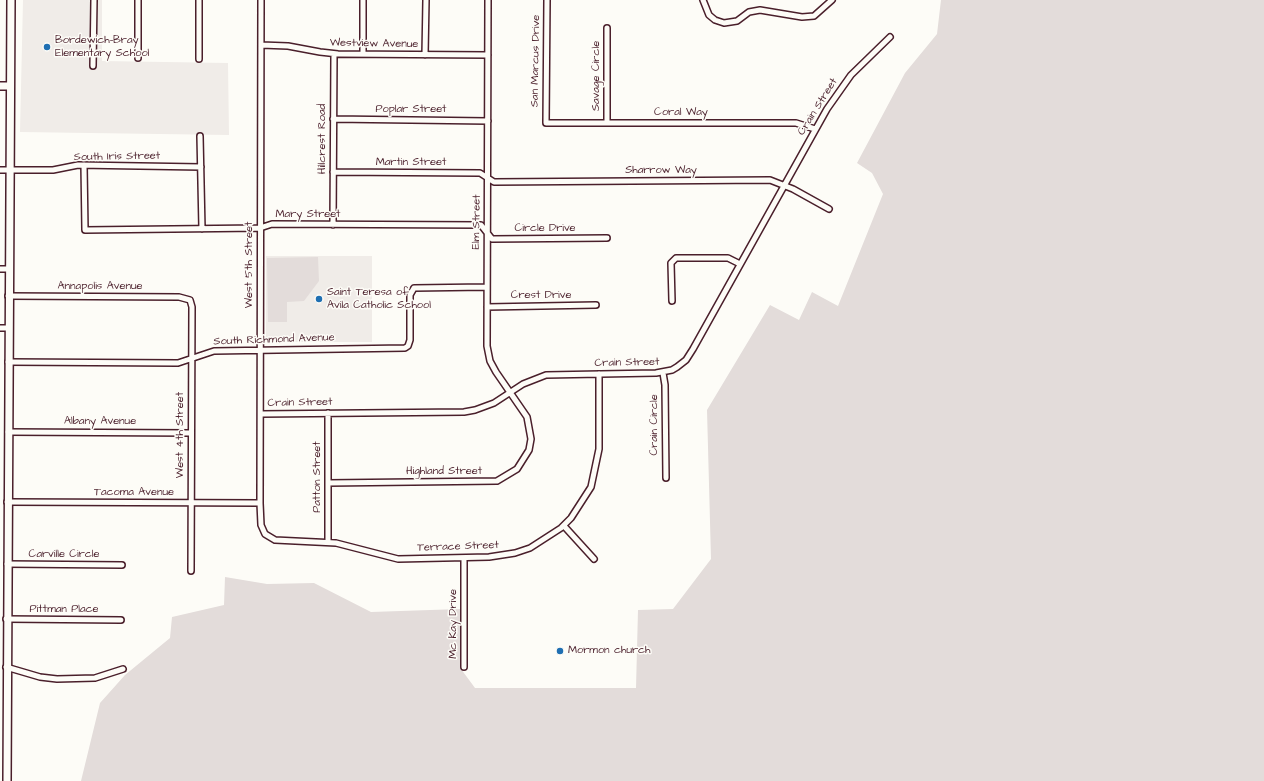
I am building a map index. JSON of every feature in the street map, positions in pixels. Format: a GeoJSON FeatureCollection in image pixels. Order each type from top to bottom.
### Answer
{"type":"FeatureCollection","features":[{"type":"Feature","properties":{"kind":"street"},"geometry":{"type":"LineString","coordinates":[[7,781],[3,749],[3,666],[7,564],[11,0]]}},
{"type":"Feature","properties":{"kind":"street"},"geometry":{"type":"LineString","coordinates":[[93,66],[94,0]]}},
{"type":"Feature","properties":{"kind":"street"},"geometry":{"type":"LineString","coordinates":[[138,0],[138,58]]}},
{"type":"Feature","properties":{"kind":"street"},"geometry":{"type":"LineString","coordinates":[[199,0],[199,59]]}},
{"type":"Feature","properties":{"kind":"street","name":"West 5th Street"},"geometry":{"type":"LineString","coordinates":[[261,0],[260,503],[262,530]]}},
{"type":"Feature","properties":{"kind":"street"},"geometry":{"type":"LineString","coordinates":[[363,0],[363,54]]}},
{"type":"Feature","properties":{"kind":"street"},"geometry":{"type":"LineString","coordinates":[[425,55],[426,0]]}},
{"type":"Feature","properties":{"kind":"street","name":"Elm Street"},"geometry":{"type":"LineString","coordinates":[[488,0],[488,177],[486,287],[488,354],[496,372],[527,417],[531,432]]}},
{"type":"Feature","properties":{"kind":"street","name":"San Marcus Drive"},"geometry":{"type":"LineString","coordinates":[[546,123],[547,0]]}},
{"type":"Feature","properties":{"kind":"street"},"geometry":{"type":"LineString","coordinates":[[703,0],[709,15],[724,23],[737,21],[749,12],[760,10],[802,17],[814,16],[832,0]]}},
{"type":"Feature","properties":{"kind":"street","name":"Savage Circle"},"geometry":{"type":"LineString","coordinates":[[607,28],[607,123]]}},
{"type":"Feature","properties":{"kind":"street","name":"Crain Street"},"geometry":{"type":"LineString","coordinates":[[261,414],[464,412],[475,410],[494,403],[523,384],[546,375],[663,373],[672,370],[686,360],[827,109],[848,79],[890,37]]}},
{"type":"Feature","properties":{"kind":"street","name":"Westview Avenue"},"geometry":{"type":"LineString","coordinates":[[261,45],[288,46],[334,54],[488,55]]}},
{"type":"Feature","properties":{"kind":"street","name":"Hillcrest Road"},"geometry":{"type":"LineString","coordinates":[[333,225],[334,54]]}},
{"type":"Feature","properties":{"kind":"street"},"geometry":{"type":"LineString","coordinates":[[0,86],[10,86]]}},
{"type":"Feature","properties":{"kind":"street","name":"Poplar Street"},"geometry":{"type":"LineString","coordinates":[[333,120],[488,121]]}},
{"type":"Feature","properties":{"kind":"street","name":"Coral Way"},"geometry":{"type":"LineString","coordinates":[[546,123],[796,123],[815,129]]}},
{"type":"Feature","properties":{"kind":"street"},"geometry":{"type":"LineString","coordinates":[[200,136],[202,229]]}},
{"type":"Feature","properties":{"kind":"street","name":"Mary Street"},"geometry":{"type":"LineString","coordinates":[[84,165],[85,230],[260,228],[272,224],[481,225],[487,232]]}},
{"type":"Feature","properties":{"kind":"street","name":"South Iris Street"},"geometry":{"type":"LineString","coordinates":[[0,170],[52,170],[84,165],[201,167]]}},
{"type":"Feature","properties":{"kind":"street","name":"Martin Street"},"geometry":{"type":"LineString","coordinates":[[333,172],[480,173],[488,177]]}},
{"type":"Feature","properties":{"kind":"street","name":"Sharrow Way"},"geometry":{"type":"LineString","coordinates":[[488,177],[494,182],[770,180],[829,209]]}},
{"type":"Feature","properties":{"kind":"street","name":"Circle Drive"},"geometry":{"type":"LineString","coordinates":[[487,232],[492,239],[607,238]]}},
{"type":"Feature","properties":{"kind":"street"},"geometry":{"type":"LineString","coordinates":[[672,301],[671,263],[676,258],[728,258],[740,264]]}},
{"type":"Feature","properties":{"kind":"street"},"geometry":{"type":"LineString","coordinates":[[0,269],[8,269]]}},
{"type":"Feature","properties":{"kind":"street","name":"South Richmond Avenue"},"geometry":{"type":"LineString","coordinates":[[8,362],[178,363],[214,351],[261,349],[405,348],[408,346],[410,340],[410,295],[414,288],[486,287]]}},
{"type":"Feature","properties":{"kind":"street","name":"Annapolis Avenue"},"geometry":{"type":"LineString","coordinates":[[8,296],[179,297],[190,300]]}},
{"type":"Feature","properties":{"kind":"street","name":"West 4th Street"},"geometry":{"type":"LineString","coordinates":[[190,300],[192,307],[191,571]]}},
{"type":"Feature","properties":{"kind":"street","name":"Crest Drive"},"geometry":{"type":"LineString","coordinates":[[487,307],[596,306]]}},
{"type":"Feature","properties":{"kind":"street"},"geometry":{"type":"LineString","coordinates":[[0,328],[8,328]]}},
{"type":"Feature","properties":{"kind":"street","name":"Crain Circle"},"geometry":{"type":"LineString","coordinates":[[663,373],[665,385],[666,478]]}},
{"type":"Feature","properties":{"kind":"street","name":"Terrace Street"},"geometry":{"type":"LineString","coordinates":[[262,530],[269,538],[275,540],[328,542],[398,559],[464,559],[515,553],[536,545],[564,526],[582,503],[591,487],[597,466],[599,449],[599,374]]}},
{"type":"Feature","properties":{"kind":"street","name":"Patton Street"},"geometry":{"type":"LineString","coordinates":[[328,413],[328,542]]}},
{"type":"Feature","properties":{"kind":"street","name":"Albany Avenue"},"geometry":{"type":"LineString","coordinates":[[8,432],[191,433]]}},
{"type":"Feature","properties":{"kind":"street","name":"Highland Street"},"geometry":{"type":"LineString","coordinates":[[328,483],[497,481],[508,476],[523,462],[529,450],[531,432]]}},
{"type":"Feature","properties":{"kind":"street","name":"Tacoma Avenue"},"geometry":{"type":"LineString","coordinates":[[7,502],[191,504],[260,503]]}},
{"type":"Feature","properties":{"kind":"street"},"geometry":{"type":"LineString","coordinates":[[564,526],[594,559]]}},
{"type":"Feature","properties":{"kind":"street","name":"Mc Kay Drive"},"geometry":{"type":"LineString","coordinates":[[464,559],[464,667]]}},
{"type":"Feature","properties":{"kind":"street","name":"Carville Circle"},"geometry":{"type":"LineString","coordinates":[[7,564],[122,565]]}},
{"type":"Feature","properties":{"kind":"street","name":"Pittman Place"},"geometry":{"type":"LineString","coordinates":[[6,619],[121,620]]}},
{"type":"Feature","properties":{"kind":"street"},"geometry":{"type":"LineString","coordinates":[[3,666],[40,677],[57,679],[95,678],[123,670]]}},
{"type":"Feature","properties":{"kind":"shaded area"},"geometry":{"type":"Polygon","coordinates":[[[23,0],[102,0],[102,61],[228,63],[229,135],[20,132],[23,0]]]}},
{"type":"Feature","properties":{"kind":"shaded area"},"geometry":{"type":"Polygon","coordinates":[[[941,0],[1264,0],[1264,781],[81,781],[100,703],[125,675],[170,638],[172,617],[224,605],[225,577],[267,584],[314,583],[371,612],[460,609],[461,669],[475,688],[636,688],[638,610],[673,609],[711,559],[707,410],[770,305],[799,320],[812,292],[838,306],[883,194],[872,173],[857,163],[905,73],[937,34],[941,0]]]}},
{"type":"Feature","properties":{"kind":"shaded area","name":"Saint Teresa of Avila Catholic School"},"geometry":{"type":"Polygon","coordinates":[[[266,256],[372,256],[372,342],[266,342],[266,256]]]}},
{"type":"Feature","properties":{"kind":"shaded area"},"geometry":{"type":"Polygon","coordinates":[[[318,257],[319,281],[304,301],[287,302],[287,322],[268,322],[267,258],[318,257]]]}},
{"type":"Feature","properties":{"kind":"place","name":"Bordewich-Bray Elementary School"},"geometry":{"type":"Point","coordinates":[47,47]}},
{"type":"Feature","properties":{"kind":"place","name":"Saint Teresa of Avila Catholic School"},"geometry":{"type":"Point","coordinates":[319,299]}},
{"type":"Feature","properties":{"kind":"place","name":"Mormon church"},"geometry":{"type":"Point","coordinates":[560,651]}}]}
